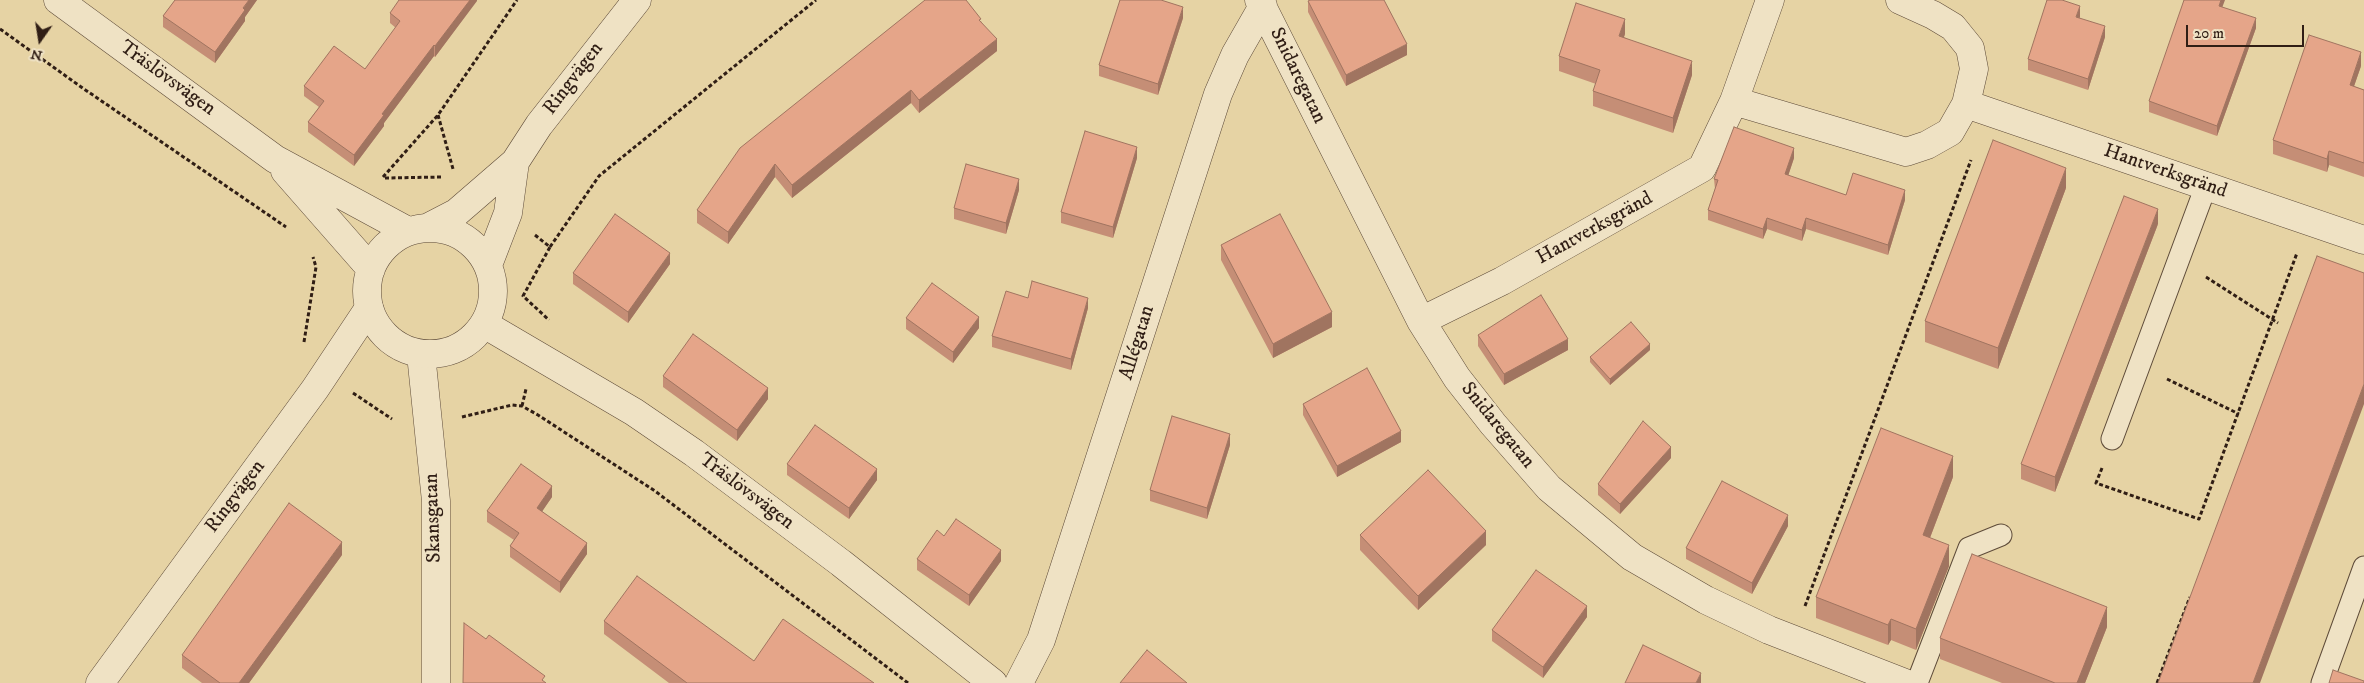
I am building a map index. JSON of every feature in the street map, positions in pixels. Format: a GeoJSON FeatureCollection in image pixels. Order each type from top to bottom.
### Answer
{"type":"FeatureCollection","features":[{"type":"Feature","properties":{"kind":"street","name":"Träslövsvägen"},"geometry":{"type":"LineString","coordinates":[[58,0],[275,159],[418,230]]}},
{"type":"Feature","properties":{"kind":"street","name":"Ringvägen"},"geometry":{"type":"LineString","coordinates":[[418,230],[456,213],[515,162],[540,125],[637,0]]}},
{"type":"Feature","properties":{"kind":"street","name":"Hantverksgränd"},"geometry":{"type":"LineString","coordinates":[[1421,321],[1502,281],[1702,168],[1734,100],[1770,0]]}},
{"type":"Feature","properties":{"kind":"street"},"geometry":{"type":"LineString","coordinates":[[1734,100],[1906,152],[1927,145],[1950,132],[1978,108],[1970,48],[1953,26],[1933,14],[1900,0]]}},
{"type":"Feature","properties":{"kind":"street","name":"Snidaregatan"},"geometry":{"type":"LineString","coordinates":[[1261,3],[1421,321],[1457,378],[1493,424],[1549,488],[1632,557],[1706,600],[1793,640],[1905,683]]}},
{"type":"Feature","properties":{"kind":"street","name":"Allégatan"},"geometry":{"type":"LineString","coordinates":[[1019,683],[1041,640],[1218,94],[1261,3]]}},
{"type":"Feature","properties":{"kind":"street","name":"Hantverksgränd"},"geometry":{"type":"LineString","coordinates":[[1978,108],[2364,240]]}},
{"type":"Feature","properties":{"kind":"street","name":"Träslövsvägen"},"geometry":{"type":"LineString","coordinates":[[275,159],[371,268]]}},
{"type":"Feature","properties":{"kind":"street","name":"Ringvägen"},"geometry":{"type":"LineString","coordinates":[[488,265],[508,213],[515,162]]}},
{"type":"Feature","properties":{"kind":"street"},"geometry":{"type":"LineString","coordinates":[[418,230],[458,234],[471,242],[488,265],[494,289],[489,313],[484,324],[472,338],[457,348],[440,353],[422,354],[407,350],[383,333],[369,308],[367,288],[371,268],[386,246],[418,230]]}},
{"type":"Feature","properties":{"kind":"street","name":"Ringvägen"},"geometry":{"type":"LineString","coordinates":[[100,683],[315,389],[369,308]]}},
{"type":"Feature","properties":{"kind":"street","name":"Träslövsvägen"},"geometry":{"type":"LineString","coordinates":[[484,324],[634,412],[694,453],[841,563],[993,683]]}},
{"type":"Feature","properties":{"kind":"street","name":"Skansgatan"},"geometry":{"type":"LineString","coordinates":[[422,354],[436,501],[436,683]]}},
{"type":"Feature","properties":{"kind":"lane"},"geometry":{"type":"LineString","coordinates":[[2112,438],[2206,186]]}},
{"type":"Feature","properties":{"kind":"lane"},"geometry":{"type":"LineString","coordinates":[[1917,683],[1969,548],[2001,534]]}},
{"type":"Feature","properties":{"kind":"lane"},"geometry":{"type":"LineString","coordinates":[[2322,683],[2364,566]]}},
{"type":"Feature","properties":{"kind":"path"},"geometry":{"type":"LineString","coordinates":[[383,178],[438,115],[517,0]]}},
{"type":"Feature","properties":{"kind":"path"},"geometry":{"type":"LineString","coordinates":[[550,247],[599,176],[816,0]]}},
{"type":"Feature","properties":{"kind":"path"},"geometry":{"type":"LineString","coordinates":[[1793,640],[1978,108]]}},
{"type":"Feature","properties":{"kind":"path"},"geometry":{"type":"LineString","coordinates":[[438,115],[455,176]]}},
{"type":"Feature","properties":{"kind":"path"},"geometry":{"type":"LineString","coordinates":[[2112,438],[2096,483],[2199,519],[2309,222]]}},
{"type":"Feature","properties":{"kind":"path"},"geometry":{"type":"LineString","coordinates":[[2178,259],[2278,323]]}},
{"type":"Feature","properties":{"kind":"path"},"geometry":{"type":"LineString","coordinates":[[2139,365],[2238,414]]}},
{"type":"Feature","properties":{"kind":"path"},"geometry":{"type":"LineString","coordinates":[[2157,683],[2190,597]]}},
{"type":"Feature","properties":{"kind":"building"},"geometry":{"type":"Polygon","coordinates":[[[175,0],[249,0],[243,8],[245,10],[215,52],[163,16],[175,0]]]}},
{"type":"Feature","properties":{"kind":"building"},"geometry":{"type":"Polygon","coordinates":[[[399,0],[470,0],[382,114],[384,115],[354,155],[308,122],[324,101],[304,86],[334,46],[365,69],[400,21],[390,13],[399,0]]]}},
{"type":"Feature","properties":{"kind":"building"},"geometry":{"type":"Polygon","coordinates":[[[925,0],[966,0],[981,19],[979,20],[997,39],[919,100],[911,90],[792,185],[775,164],[728,232],[697,210],[740,148],[925,0]]]}},
{"type":"Feature","properties":{"kind":"building"},"geometry":{"type":"Polygon","coordinates":[[[1120,0],[1161,0],[1183,7],[1158,84],[1099,65],[1120,0]]]}},
{"type":"Feature","properties":{"kind":"building"},"geometry":{"type":"Polygon","coordinates":[[[1384,0],[1407,44],[1346,75],[1308,1],[1384,0]]]}},
{"type":"Feature","properties":{"kind":"building"},"geometry":{"type":"Polygon","coordinates":[[[2047,0],[2062,0],[2080,6],[2076,17],[2105,26],[2088,79],[2028,59],[2047,0]]]}},
{"type":"Feature","properties":{"kind":"building"},"geometry":{"type":"Polygon","coordinates":[[[2184,0],[2221,0],[2219,6],[2256,18],[2217,126],[2149,101],[2184,0]]]}},
{"type":"Feature","properties":{"kind":"building"},"geometry":{"type":"Polygon","coordinates":[[[1576,3],[1625,19],[1619,36],[1692,61],[1673,118],[1593,91],[1600,70],[1559,56],[1576,3]]]}},
{"type":"Feature","properties":{"kind":"building"},"geometry":{"type":"Polygon","coordinates":[[[2309,35],[2361,52],[2350,85],[2364,90],[2364,163],[2329,151],[2327,159],[2273,140],[2309,35]]]}},
{"type":"Feature","properties":{"kind":"building"},"geometry":{"type":"Polygon","coordinates":[[[1734,127],[1794,148],[1785,174],[1846,195],[1853,173],[1905,190],[1888,245],[1806,218],[1802,230],[1767,218],[1763,229],[1708,210],[1718,180],[1714,179],[1734,127]]]}},
{"type":"Feature","properties":{"kind":"building"},"geometry":{"type":"Polygon","coordinates":[[[1085,131],[1137,147],[1113,227],[1061,212],[1085,131]]]}},
{"type":"Feature","properties":{"kind":"building"},"geometry":{"type":"Polygon","coordinates":[[[1993,140],[2066,168],[1998,348],[1925,321],[1993,140]]]}},
{"type":"Feature","properties":{"kind":"building"},"geometry":{"type":"Polygon","coordinates":[[[966,164],[1019,179],[1006,223],[954,208],[966,164]]]}},
{"type":"Feature","properties":{"kind":"building"},"geometry":{"type":"Polygon","coordinates":[[[2124,196],[2158,209],[2055,477],[2021,464],[2124,196]]]}},
{"type":"Feature","properties":{"kind":"building"},"geometry":{"type":"Polygon","coordinates":[[[615,214],[670,253],[628,312],[573,273],[615,214]]]}},
{"type":"Feature","properties":{"kind":"building"},"geometry":{"type":"Polygon","coordinates":[[[1280,214],[1332,312],[1273,344],[1221,245],[1280,214]]]}},
{"type":"Feature","properties":{"kind":"building"},"geometry":{"type":"Polygon","coordinates":[[[2317,256],[2364,273],[2364,384],[2253,683],[2158,683],[2317,256]]]}},
{"type":"Feature","properties":{"kind":"building"},"geometry":{"type":"Polygon","coordinates":[[[1032,281],[1088,298],[1071,359],[992,336],[1006,291],[1028,298],[1032,281]]]}},
{"type":"Feature","properties":{"kind":"building"},"geometry":{"type":"Polygon","coordinates":[[[932,283],[979,317],[953,352],[906,318],[932,283]]]}},
{"type":"Feature","properties":{"kind":"building"},"geometry":{"type":"Polygon","coordinates":[[[1541,295],[1568,339],[1504,374],[1478,335],[1541,295]]]}},
{"type":"Feature","properties":{"kind":"building"},"geometry":{"type":"Polygon","coordinates":[[[1631,322],[1650,344],[1610,379],[1590,357],[1631,322]]]}},
{"type":"Feature","properties":{"kind":"building"},"geometry":{"type":"Polygon","coordinates":[[[693,334],[768,388],[737,430],[663,376],[693,334]]]}},
{"type":"Feature","properties":{"kind":"building"},"geometry":{"type":"Polygon","coordinates":[[[1367,368],[1401,431],[1337,466],[1303,404],[1367,368]]]}},
{"type":"Feature","properties":{"kind":"building"},"geometry":{"type":"Polygon","coordinates":[[[1172,416],[1230,434],[1207,508],[1150,490],[1172,416]]]}},
{"type":"Feature","properties":{"kind":"building"},"geometry":{"type":"Polygon","coordinates":[[[1643,421],[1671,447],[1620,504],[1598,484],[1643,421]]]}},
{"type":"Feature","properties":{"kind":"building"},"geometry":{"type":"Polygon","coordinates":[[[815,425],[877,469],[849,508],[787,464],[815,425]]]}},
{"type":"Feature","properties":{"kind":"building"},"geometry":{"type":"Polygon","coordinates":[[[1881,428],[1953,456],[1923,535],[1949,545],[1916,629],[1891,619],[1888,625],[1816,597],[1881,428]]]}},
{"type":"Feature","properties":{"kind":"building"},"geometry":{"type":"Polygon","coordinates":[[[521,464],[552,486],[537,508],[587,543],[560,582],[510,546],[519,533],[487,511],[521,464]]]}},
{"type":"Feature","properties":{"kind":"building"},"geometry":{"type":"Polygon","coordinates":[[[1428,470],[1486,531],[1418,596],[1360,535],[1428,470]]]}},
{"type":"Feature","properties":{"kind":"building"},"geometry":{"type":"Polygon","coordinates":[[[1722,481],[1788,515],[1752,583],[1686,548],[1722,481]]]}},
{"type":"Feature","properties":{"kind":"building"},"geometry":{"type":"Polygon","coordinates":[[[289,503],[342,542],[239,683],[220,683],[182,655],[289,503]]]}},
{"type":"Feature","properties":{"kind":"building"},"geometry":{"type":"Polygon","coordinates":[[[956,519],[1001,550],[969,595],[917,559],[937,530],[944,536],[956,519]]]}},
{"type":"Feature","properties":{"kind":"building"},"geometry":{"type":"Polygon","coordinates":[[[1972,554],[2107,607],[2077,683],[2055,683],[1940,638],[1972,554]]]}},
{"type":"Feature","properties":{"kind":"building"},"geometry":{"type":"Polygon","coordinates":[[[1536,570],[1587,606],[1543,667],[1492,630],[1536,570]]]}},
{"type":"Feature","properties":{"kind":"building"},"geometry":{"type":"Polygon","coordinates":[[[637,576],[754,661],[783,619],[874,683],[687,683],[604,621],[637,576]]]}},
{"type":"Feature","properties":{"kind":"building"},"geometry":{"type":"Polygon","coordinates":[[[464,623],[486,639],[489,635],[545,676],[542,680],[546,683],[463,683],[464,623]]]}},
{"type":"Feature","properties":{"kind":"building"},"geometry":{"type":"Polygon","coordinates":[[[1643,645],[1701,673],[1696,683],[1625,683],[1643,645]]]}},
{"type":"Feature","properties":{"kind":"building"},"geometry":{"type":"Polygon","coordinates":[[[1147,650],[1187,683],[1120,683],[1147,650]]]}},
{"type":"Feature","properties":{"kind":"building"},"geometry":{"type":"Polygon","coordinates":[[[2333,670],[2364,681],[2364,683],[2329,683],[2333,670]]]}}]}
